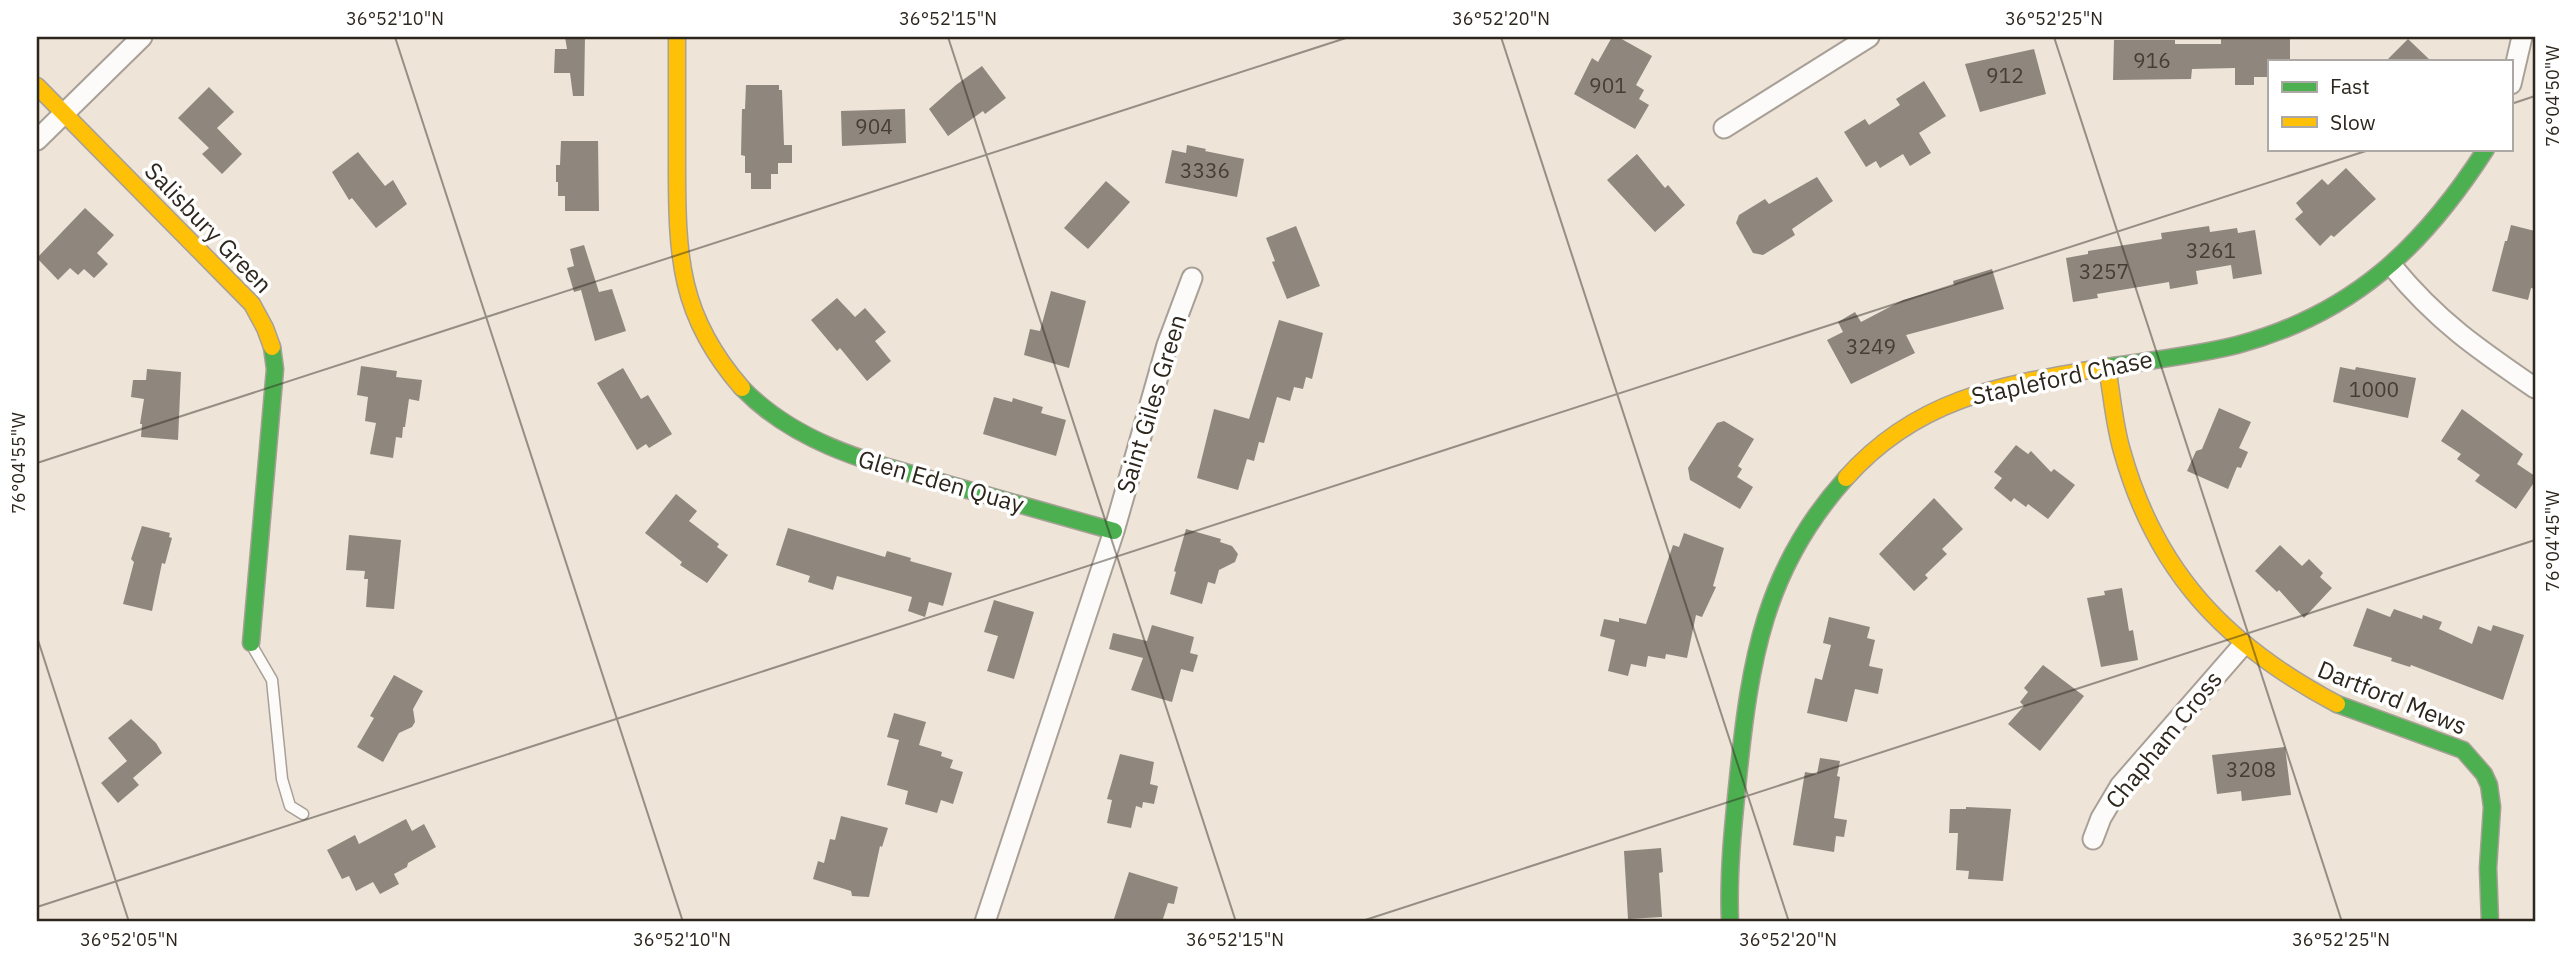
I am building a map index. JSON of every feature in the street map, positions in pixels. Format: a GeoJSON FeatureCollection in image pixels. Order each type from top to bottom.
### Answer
{"type":"FeatureCollection","features":[{"type":"Feature","properties":{"kind":"street"},"geometry":{"type":"LineString","coordinates":[[37,140],[142,37]]}},
{"type":"Feature","properties":{"kind":"street","name":"Glen Eden Quay"},"geometry":{"type":"LineString","coordinates":[[677,37],[677,242],[683,279],[694,313],[714,352],[731,376],[757,403],[787,426],[820,445],[856,458],[1114,531]]}},
{"type":"Feature","properties":{"kind":"street"},"geometry":{"type":"LineString","coordinates":[[1724,128],[1869,37]]}},
{"type":"Feature","properties":{"kind":"street"},"geometry":{"type":"LineString","coordinates":[[2512,80],[2522,37]]}},
{"type":"Feature","properties":{"kind":"street","name":"Salisbury Green"},"geometry":{"type":"LineString","coordinates":[[37,86],[253,304],[267,328],[274,351],[275,369],[251,643]]}},
{"type":"Feature","properties":{"kind":"street","name":"Stapleford Chase"},"geometry":{"type":"LineString","coordinates":[[1730,922],[1731,849],[1746,704],[1755,653],[1768,604],[1788,557],[1809,521],[1836,487],[1866,458],[1927,415],[1964,398],[2003,385],[2236,345],[2272,335],[2314,317],[2344,300],[2412,249],[2464,186],[2485,150]]}},
{"type":"Feature","properties":{"kind":"street"},"geometry":{"type":"LineString","coordinates":[[2392,266],[2418,298],[2448,326],[2535,388]]}},
{"type":"Feature","properties":{"kind":"street","name":"Saint Giles Green"},"geometry":{"type":"LineString","coordinates":[[1114,531],[1167,345],[1192,278]]}},
{"type":"Feature","properties":{"kind":"street","name":"Dartford Mews"},"geometry":{"type":"LineString","coordinates":[[2107,367],[2122,450],[2136,495],[2156,539],[2181,580],[2199,603],[2243,645],[2290,679],[2337,704],[2463,750],[2477,763],[2487,779],[2493,798],[2494,814],[2489,846],[2490,922]]}},
{"type":"Feature","properties":{"kind":"street"},"geometry":{"type":"LineString","coordinates":[[985,922],[1114,531]]}},
{"type":"Feature","properties":{"kind":"street","name":"Chapham Cross"},"geometry":{"type":"LineString","coordinates":[[2093,839],[2101,818],[2120,786],[2243,645]]}},
{"type":"Feature","properties":{"kind":"lane"},"geometry":{"type":"LineString","coordinates":[[251,643],[272,680],[282,779],[290,806],[303,814]]}},
{"type":"Feature","properties":{"kind":"building"},"geometry":{"type":"Polygon","coordinates":[[[565,37],[585,37],[584,96],[573,96],[570,73],[554,73],[555,49],[567,49],[565,37]]]}},
{"type":"Feature","properties":{"kind":"building"},"geometry":{"type":"Polygon","coordinates":[[[1612,37],[1618,37],[1652,56],[1636,85],[1644,90],[1639,99],[1649,105],[1635,129],[1574,94],[1592,58],[1598,62],[1612,37]]]}},
{"type":"Feature","properties":{"kind":"building"},"geometry":{"type":"Polygon","coordinates":[[[2221,37],[2290,37],[2290,60],[2268,60],[2268,77],[2254,77],[2254,85],[2235,85],[2235,68],[2192,69],[2191,79],[2113,80],[2114,40],[2175,40],[2175,44],[2221,44],[2221,37]]]}},
{"type":"Feature","properties":{"kind":"building"},"geometry":{"type":"Polygon","coordinates":[[[2408,39],[2430,60],[2387,60],[2408,39]]]}},
{"type":"Feature","properties":{"kind":"building"},"geometry":{"type":"Polygon","coordinates":[[[2034,49],[2046,94],[1980,112],[1965,64],[2034,49]]]}},
{"type":"Feature","properties":{"kind":"building"},"geometry":{"type":"Polygon","coordinates":[[[982,66],[1006,98],[948,136],[929,109],[982,66]]]}},
{"type":"Feature","properties":{"kind":"building"},"geometry":{"type":"Polygon","coordinates":[[[1924,81],[1946,116],[1919,133],[1931,153],[1910,166],[1903,154],[1880,168],[1876,161],[1866,167],[1844,132],[1865,119],[1869,125],[1900,105],[1896,99],[1924,81]]]}},
{"type":"Feature","properties":{"kind":"building"},"geometry":{"type":"Polygon","coordinates":[[[746,85],[779,85],[779,90],[782,90],[784,145],[792,145],[792,163],[778,163],[778,174],[771,174],[771,189],[751,189],[751,173],[745,173],[745,156],[741,155],[742,109],[745,109],[746,85]]]}},
{"type":"Feature","properties":{"kind":"building"},"geometry":{"type":"Polygon","coordinates":[[[209,87],[234,112],[217,128],[242,154],[222,174],[202,154],[209,148],[178,118],[209,87]]]}},
{"type":"Feature","properties":{"kind":"building"},"geometry":{"type":"Polygon","coordinates":[[[905,109],[906,143],[842,146],[841,111],[905,109]]]}},
{"type":"Feature","properties":{"kind":"building"},"geometry":{"type":"Polygon","coordinates":[[[561,141],[598,141],[599,211],[565,211],[565,196],[558,196],[556,182],[561,141]]]}},
{"type":"Feature","properties":{"kind":"building"},"geometry":{"type":"Polygon","coordinates":[[[1187,145],[1244,159],[1237,197],[1165,183],[1172,150],[1186,153],[1187,145]]]}},
{"type":"Feature","properties":{"kind":"building"},"geometry":{"type":"Polygon","coordinates":[[[358,152],[385,186],[393,180],[407,204],[376,228],[352,198],[349,200],[332,172],[358,152]]]}},
{"type":"Feature","properties":{"kind":"building"},"geometry":{"type":"Polygon","coordinates":[[[1637,154],[1665,188],[1668,185],[1685,205],[1655,232],[1607,180],[1637,154]]]}},
{"type":"Feature","properties":{"kind":"building"},"geometry":{"type":"Polygon","coordinates":[[[2346,168],[2376,199],[2334,237],[2331,235],[2320,246],[2295,219],[2303,212],[2296,203],[2322,179],[2328,185],[2346,168]]]}},
{"type":"Feature","properties":{"kind":"building"},"geometry":{"type":"Polygon","coordinates":[[[1817,177],[1833,201],[1792,229],[1795,235],[1763,255],[1753,253],[1736,223],[1739,215],[1765,199],[1769,204],[1817,177]]]}},
{"type":"Feature","properties":{"kind":"building"},"geometry":{"type":"Polygon","coordinates":[[[1106,181],[1130,202],[1088,249],[1064,228],[1106,181]]]}},
{"type":"Feature","properties":{"kind":"building"},"geometry":{"type":"Polygon","coordinates":[[[85,208],[114,235],[97,253],[108,264],[94,278],[84,269],[78,275],[70,268],[58,280],[37,258],[85,208]]]}},
{"type":"Feature","properties":{"kind":"building"},"geometry":{"type":"Polygon","coordinates":[[[2511,225],[2535,231],[2535,289],[2531,288],[2528,300],[2492,291],[2511,225]]]}},
{"type":"Feature","properties":{"kind":"building"},"geometry":{"type":"Polygon","coordinates":[[[1296,226],[1320,286],[1287,299],[1272,262],[1275,261],[1266,238],[1296,226]]]}},
{"type":"Feature","properties":{"kind":"building"},"geometry":{"type":"Polygon","coordinates":[[[2209,226],[2210,232],[2237,228],[2238,233],[2255,230],[2262,274],[2233,279],[2231,265],[2196,271],[2198,284],[2170,289],[2169,282],[2097,294],[2098,298],[2073,302],[2066,258],[2088,254],[2088,251],[2162,239],[2161,233],[2209,226]]]}},
{"type":"Feature","properties":{"kind":"building"},"geometry":{"type":"Polygon","coordinates":[[[584,245],[599,292],[612,289],[626,331],[595,341],[581,290],[574,292],[567,268],[574,266],[570,249],[584,245]]]}},
{"type":"Feature","properties":{"kind":"building"},"geometry":{"type":"Polygon","coordinates":[[[1992,269],[2004,309],[1906,335],[1915,353],[1851,384],[1827,340],[1843,332],[1838,322],[1855,312],[1861,322],[1903,300],[1954,285],[1953,281],[1992,269]]]}},
{"type":"Feature","properties":{"kind":"building"},"geometry":{"type":"Polygon","coordinates":[[[1051,291],[1086,301],[1069,368],[1024,355],[1030,329],[1040,331],[1051,291]]]}},
{"type":"Feature","properties":{"kind":"building"},"geometry":{"type":"Polygon","coordinates":[[[837,298],[855,317],[865,308],[886,332],[875,341],[891,361],[867,381],[840,348],[837,351],[811,320],[837,298]]]}},
{"type":"Feature","properties":{"kind":"building"},"geometry":{"type":"Polygon","coordinates":[[[1279,320],[1323,333],[1312,379],[1306,377],[1303,389],[1294,387],[1290,401],[1277,397],[1264,443],[1259,442],[1254,461],[1247,459],[1238,490],[1197,478],[1214,409],[1249,419],[1279,320]]]}},
{"type":"Feature","properties":{"kind":"building"},"geometry":{"type":"Polygon","coordinates":[[[361,366],[397,371],[396,377],[422,380],[419,401],[409,399],[405,427],[402,438],[396,437],[393,458],[370,454],[376,423],[365,421],[368,397],[357,395],[361,366]]]}},
{"type":"Feature","properties":{"kind":"building"},"geometry":{"type":"Polygon","coordinates":[[[2340,367],[2355,370],[2356,367],[2416,378],[2408,418],[2333,402],[2340,367]]]}},
{"type":"Feature","properties":{"kind":"building"},"geometry":{"type":"Polygon","coordinates":[[[623,368],[641,399],[648,395],[672,434],[649,448],[646,444],[637,450],[597,383],[623,368]]]}},
{"type":"Feature","properties":{"kind":"building"},"geometry":{"type":"Polygon","coordinates":[[[147,369],[181,372],[178,440],[141,437],[144,399],[131,397],[133,380],[146,380],[147,369]]]}},
{"type":"Feature","properties":{"kind":"building"},"geometry":{"type":"Polygon","coordinates":[[[994,397],[1012,402],[1013,398],[1043,407],[1041,413],[1066,420],[1056,456],[983,434],[994,397]]]}},
{"type":"Feature","properties":{"kind":"building"},"geometry":{"type":"Polygon","coordinates":[[[2219,408],[2251,422],[2239,448],[2248,452],[2241,468],[2237,467],[2228,489],[2187,471],[2196,451],[2202,449],[2219,408]]]}},
{"type":"Feature","properties":{"kind":"building"},"geometry":{"type":"Polygon","coordinates":[[[2462,409],[2523,454],[2517,464],[2535,476],[2535,481],[2516,509],[2475,481],[2480,475],[2457,459],[2461,454],[2441,441],[2462,409]]]}},
{"type":"Feature","properties":{"kind":"building"},"geometry":{"type":"Polygon","coordinates":[[[1724,421],[1754,439],[1738,466],[1742,469],[1737,477],[1753,487],[1740,509],[1690,480],[1688,468],[1717,423],[1724,421]]]}},
{"type":"Feature","properties":{"kind":"building"},"geometry":{"type":"Polygon","coordinates":[[[2016,445],[2028,454],[2031,451],[2051,472],[2054,469],[2075,485],[2048,519],[2028,504],[2026,507],[2014,498],[2011,502],[1994,488],[2002,478],[1994,472],[2016,445]]]}},
{"type":"Feature","properties":{"kind":"building"},"geometry":{"type":"Polygon","coordinates":[[[676,494],[697,511],[689,521],[719,544],[717,547],[728,555],[707,583],[680,565],[682,562],[645,533],[676,494]]]}},
{"type":"Feature","properties":{"kind":"building"},"geometry":{"type":"Polygon","coordinates":[[[1934,498],[1963,529],[1942,549],[1947,554],[1925,575],[1928,578],[1914,591],[1879,554],[1934,498]]]}},
{"type":"Feature","properties":{"kind":"building"},"geometry":{"type":"Polygon","coordinates":[[[142,526],[170,533],[169,537],[172,538],[165,564],[162,563],[152,611],[123,604],[134,562],[131,559],[142,526]]]}},
{"type":"Feature","properties":{"kind":"building"},"geometry":{"type":"Polygon","coordinates":[[[788,528],[885,557],[887,551],[952,573],[943,606],[929,602],[925,617],[908,611],[912,597],[837,576],[833,590],[808,582],[810,576],[776,565],[788,528]]]}},
{"type":"Feature","properties":{"kind":"building"},"geometry":{"type":"Polygon","coordinates":[[[1186,529],[1221,539],[1220,542],[1232,546],[1238,554],[1235,562],[1219,570],[1215,584],[1208,582],[1202,604],[1170,594],[1186,529]]]}},
{"type":"Feature","properties":{"kind":"building"},"geometry":{"type":"Polygon","coordinates":[[[1684,533],[1724,548],[1713,586],[1716,587],[1702,617],[1696,615],[1687,658],[1666,654],[1665,659],[1648,656],[1646,667],[1631,664],[1628,676],[1608,671],[1615,640],[1600,636],[1604,619],[1619,622],[1619,618],[1646,624],[1673,545],[1679,547],[1684,533]]]}},
{"type":"Feature","properties":{"kind":"building"},"geometry":{"type":"Polygon","coordinates":[[[349,535],[401,540],[394,609],[366,607],[368,579],[364,579],[365,571],[346,570],[349,535]]]}},
{"type":"Feature","properties":{"kind":"building"},"geometry":{"type":"Polygon","coordinates":[[[2280,545],[2302,566],[2309,559],[2323,573],[2320,577],[2332,588],[2304,618],[2279,590],[2277,592],[2255,571],[2280,545]]]}},
{"type":"Feature","properties":{"kind":"building"},"geometry":{"type":"Polygon","coordinates":[[[2122,588],[2129,631],[2133,630],[2138,660],[2101,667],[2087,598],[2122,588]]]}},
{"type":"Feature","properties":{"kind":"building"},"geometry":{"type":"Polygon","coordinates":[[[994,600],[1034,612],[1014,679],[987,671],[998,636],[984,632],[994,600]]]}},
{"type":"Feature","properties":{"kind":"building"},"geometry":{"type":"Polygon","coordinates":[[[2367,608],[2390,617],[2394,609],[2422,619],[2423,615],[2442,622],[2439,629],[2472,644],[2478,626],[2491,631],[2493,625],[2524,635],[2503,700],[2353,646],[2367,608]]]}},
{"type":"Feature","properties":{"kind":"building"},"geometry":{"type":"Polygon","coordinates":[[[1829,617],[1870,627],[1867,638],[1875,640],[1869,666],[1883,669],[1878,694],[1855,689],[1847,722],[1807,713],[1815,678],[1822,680],[1831,645],[1823,643],[1829,617]]]}},
{"type":"Feature","properties":{"kind":"building"},"geometry":{"type":"Polygon","coordinates":[[[1152,625],[1194,637],[1190,653],[1198,655],[1193,672],[1181,669],[1172,702],[1131,690],[1143,658],[1109,649],[1113,633],[1147,641],[1152,625]]]}},
{"type":"Feature","properties":{"kind":"building"},"geometry":{"type":"Polygon","coordinates":[[[2043,665],[2084,696],[2040,751],[2008,724],[2024,706],[2020,702],[2028,692],[2024,688],[2043,665]]]}},
{"type":"Feature","properties":{"kind":"building"},"geometry":{"type":"Polygon","coordinates":[[[394,675],[423,691],[413,709],[415,722],[412,727],[399,733],[383,762],[357,747],[374,718],[370,716],[394,675]]]}},
{"type":"Feature","properties":{"kind":"building"},"geometry":{"type":"Polygon","coordinates":[[[894,713],[926,722],[919,745],[942,752],[941,756],[953,760],[950,768],[963,772],[953,804],[941,800],[937,813],[905,804],[908,791],[887,785],[899,740],[887,737],[894,713]]]}},
{"type":"Feature","properties":{"kind":"building"},"geometry":{"type":"Polygon","coordinates":[[[131,719],[156,743],[162,753],[133,778],[139,785],[118,803],[101,783],[127,761],[108,738],[131,719]]]}},
{"type":"Feature","properties":{"kind":"building"},"geometry":{"type":"Polygon","coordinates":[[[2285,747],[2291,795],[2242,801],[2241,791],[2217,794],[2212,755],[2285,747]]]}},
{"type":"Feature","properties":{"kind":"building"},"geometry":{"type":"Polygon","coordinates":[[[1120,754],[1154,762],[1150,784],[1158,786],[1154,804],[1143,802],[1142,808],[1136,806],[1131,828],[1107,823],[1112,800],[1107,799],[1120,754]]]}},
{"type":"Feature","properties":{"kind":"building"},"geometry":{"type":"Polygon","coordinates":[[[1820,758],[1840,761],[1834,818],[1847,820],[1844,837],[1836,836],[1834,852],[1793,845],[1805,772],[1817,774],[1820,758]]]}},
{"type":"Feature","properties":{"kind":"building"},"geometry":{"type":"Polygon","coordinates":[[[1950,809],[2011,809],[2003,881],[1968,879],[1969,871],[1956,870],[1958,833],[1949,833],[1950,809]]]}},
{"type":"Feature","properties":{"kind":"building"},"geometry":{"type":"Polygon","coordinates":[[[841,816],[888,828],[882,847],[880,846],[869,897],[852,896],[851,891],[813,879],[818,861],[824,863],[830,839],[835,840],[841,816]]]}},
{"type":"Feature","properties":{"kind":"building"},"geometry":{"type":"Polygon","coordinates":[[[406,819],[412,831],[424,824],[436,847],[394,874],[399,884],[380,894],[373,882],[356,891],[349,876],[342,879],[327,850],[355,835],[359,844],[406,819]]]}},
{"type":"Feature","properties":{"kind":"building"},"geometry":{"type":"Polygon","coordinates":[[[1661,848],[1663,872],[1659,873],[1662,917],[1628,919],[1624,851],[1661,848]]]}},
{"type":"Feature","properties":{"kind":"building"},"geometry":{"type":"Polygon","coordinates":[[[1129,872],[1178,887],[1174,904],[1168,903],[1162,922],[1113,922],[1129,872]]]}},
{"type":"Feature","properties":{"kind":"traffic: fast"},"geometry":{"type":"LineString","coordinates":[[2100,368],[2237,345],[2278,332],[2316,315],[2350,295],[2410,246],[2437,217],[2485,150]]}},
{"type":"Feature","properties":{"kind":"traffic: fast"},"geometry":{"type":"LineString","coordinates":[[251,643],[275,369],[272,347]]}},
{"type":"Feature","properties":{"kind":"traffic: fast"},"geometry":{"type":"LineString","coordinates":[[742,388],[788,425],[841,451],[897,470],[1114,531]]}},
{"type":"Feature","properties":{"kind":"traffic: fast"},"geometry":{"type":"LineString","coordinates":[[1730,922],[1734,814],[1748,695],[1756,656],[1779,582],[1796,547],[1818,512],[1846,478]]}},
{"type":"Feature","properties":{"kind":"traffic: fast"},"geometry":{"type":"LineString","coordinates":[[2337,704],[2463,750],[2484,774],[2489,785],[2492,807],[2488,868],[2490,922]]}},
{"type":"Feature","properties":{"kind":"traffic: slow"},"geometry":{"type":"LineString","coordinates":[[677,37],[677,198],[681,257],[686,284],[705,336],[742,388]]}},
{"type":"Feature","properties":{"kind":"traffic: slow"},"geometry":{"type":"LineString","coordinates":[[37,86],[252,304],[272,347]]}},
{"type":"Feature","properties":{"kind":"traffic: slow"},"geometry":{"type":"LineString","coordinates":[[2107,367],[2119,441],[2136,495],[2154,534],[2176,569],[2201,602],[2230,631],[2262,657],[2337,704]]}},
{"type":"Feature","properties":{"kind":"traffic: slow"},"geometry":{"type":"LineString","coordinates":[[1846,478],[1873,451],[1902,429],[1962,399],[2029,381],[2100,368]]}}]}
